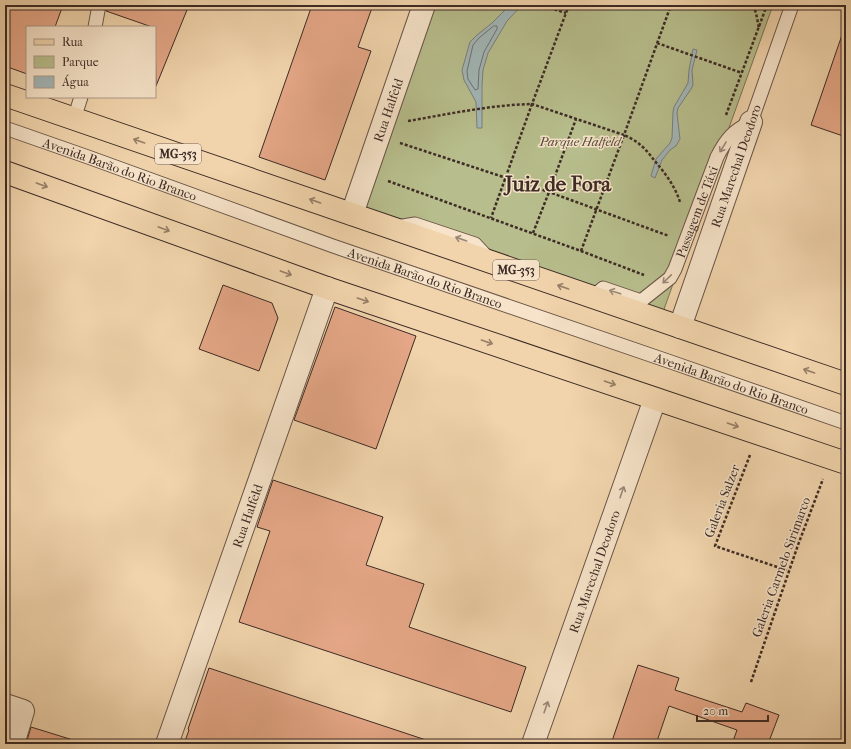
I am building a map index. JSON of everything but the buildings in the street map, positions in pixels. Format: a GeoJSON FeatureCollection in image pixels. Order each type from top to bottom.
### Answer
{"type":"FeatureCollection","features":[{"type":"Feature","properties":{"kind":"main road","name":"MG-353"},"geometry":{"type":"LineString","coordinates":[[5,95],[846,384]]}},
{"type":"Feature","properties":{"kind":"main road"},"geometry":{"type":"LineString","coordinates":[[5,172],[326,288],[839,461]]}},
{"type":"Feature","properties":{"kind":"street","name":"Rua Halfeld"},"geometry":{"type":"LineString","coordinates":[[352,214],[424,5]]}},
{"type":"Feature","properties":{"kind":"street","name":"Rua Marechal Deodoro"},"geometry":{"type":"LineString","coordinates":[[680,327],[751,122]]}},
{"type":"Feature","properties":{"kind":"street","name":"Rua Halfeld"},"geometry":{"type":"LineString","coordinates":[[167,744],[326,288]]}},
{"type":"Feature","properties":{"kind":"street","name":"Rua Marechal Deodoro"},"geometry":{"type":"LineString","coordinates":[[533,744],[654,399]]}},
{"type":"Feature","properties":{"kind":"street"},"geometry":{"type":"LineString","coordinates":[[12,744],[14,708]]}},
{"type":"Feature","properties":{"kind":"lane"},"geometry":{"type":"LineString","coordinates":[[95,26],[99,5]]}},
{"type":"Feature","properties":{"kind":"lane","name":"Rua Marechal Deodoro"},"geometry":{"type":"LineString","coordinates":[[751,122],[792,5]]}},
{"type":"Feature","properties":{"kind":"lane"},"geometry":{"type":"LineString","coordinates":[[74,119],[81,98]]}},
{"type":"Feature","properties":{"kind":"lane","name":"Passagem de Táxi"},"geometry":{"type":"LineString","coordinates":[[593,297],[603,288],[641,301],[670,278],[675,269],[717,157],[729,138],[739,128],[751,122]]}},
{"type":"Feature","properties":{"kind":"lane","name":"Avenida Barão do Rio Branco"},"geometry":{"type":"LineString","coordinates":[[5,128],[333,246],[846,423]]}},
{"type":"Feature","properties":{"kind":"path"},"geometry":{"type":"LineString","coordinates":[[540,5],[566,13]]}},
{"type":"Feature","properties":{"kind":"path"},"geometry":{"type":"LineString","coordinates":[[491,218],[569,5]]}},
{"type":"Feature","properties":{"kind":"path"},"geometry":{"type":"LineString","coordinates":[[581,251],[671,5]]}},
{"type":"Feature","properties":{"kind":"path"},"geometry":{"type":"LineString","coordinates":[[753,5],[759,28]]}},
{"type":"Feature","properties":{"kind":"path"},"geometry":{"type":"LineString","coordinates":[[657,42],[742,73]]}},
{"type":"Feature","properties":{"kind":"path"},"geometry":{"type":"LineString","coordinates":[[379,135],[407,122],[472,110],[532,104],[632,138],[645,149],[665,173],[675,190],[681,207]]}},
{"type":"Feature","properties":{"kind":"path"},"geometry":{"type":"LineString","coordinates":[[532,233],[576,119]]}},
{"type":"Feature","properties":{"kind":"path"},"geometry":{"type":"LineString","coordinates":[[379,135],[549,192],[672,237]]}},
{"type":"Feature","properties":{"kind":"path"},"geometry":{"type":"LineString","coordinates":[[366,173],[664,282]]}},
{"type":"Feature","properties":{"kind":"path","name":"Galeria Salzer"},"geometry":{"type":"LineString","coordinates":[[758,434],[715,546],[789,571]]}},
{"type":"Feature","properties":{"kind":"path","name":"Galeria Carmelo Sirimarco"},"geometry":{"type":"LineString","coordinates":[[751,682],[798,545],[839,461]]}},
{"type":"Feature","properties":{"kind":"green space","name":"Parque Halfeld"},"geometry":{"type":"Polygon","coordinates":[[[434,5],[773,5],[663,312],[361,209],[434,5]]]}},
{"type":"Feature","properties":{"kind":"water"},"geometry":{"type":"Polygon","coordinates":[[[510,5],[522,5],[507,21],[488,53],[483,70],[482,128],[477,128],[476,102],[464,80],[462,70],[470,42],[510,5]]]}},
{"type":"Feature","properties":{"kind":"water"},"geometry":{"type":"Polygon","coordinates":[[[693,49],[697,50],[692,70],[693,85],[678,108],[677,113],[680,139],[676,146],[670,150],[662,160],[655,178],[651,176],[656,159],[670,143],[672,138],[674,107],[688,83],[693,49]]]}},
{"type":"Feature","properties":{"kind":"district","name":"Juiz de Fora"},"geometry":{"type":"Point","coordinates":[558,184]}}]}
